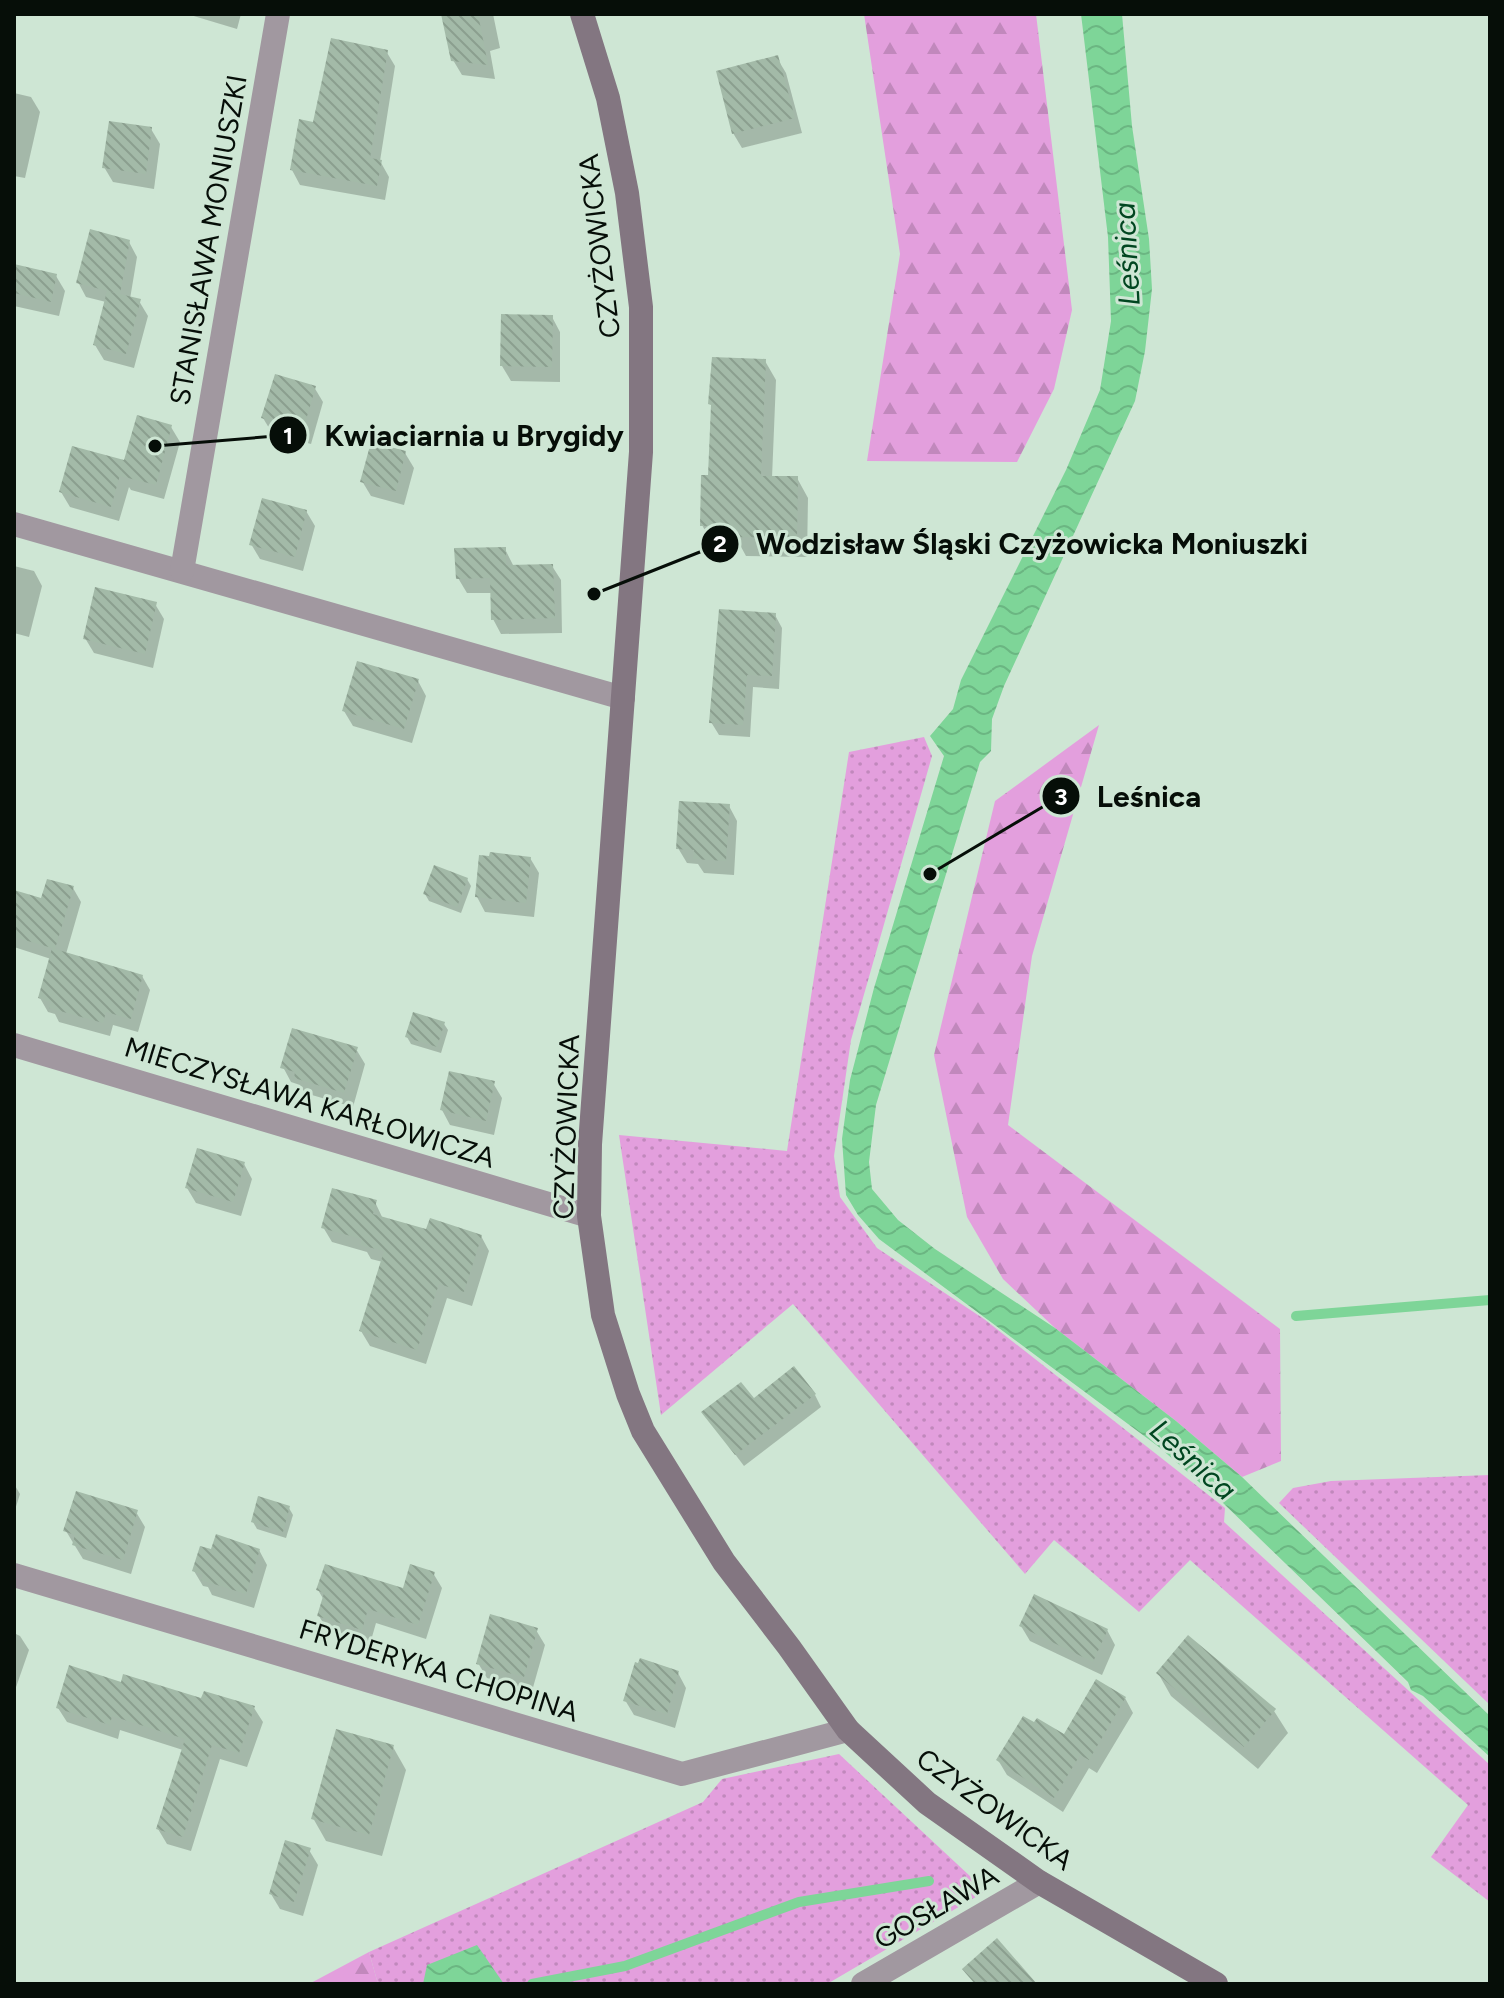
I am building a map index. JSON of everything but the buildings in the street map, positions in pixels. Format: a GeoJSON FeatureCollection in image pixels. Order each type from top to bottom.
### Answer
{"type":"FeatureCollection","features":[{"type":"Feature","properties":{"kind":"street","name":"STANISŁAWA MONIUSZKI"},"geometry":{"type":"LineString","coordinates":[[182,571],[278,14]]}},
{"type":"Feature","properties":{"kind":"street","name":"CZYŻOWICKA"},"geometry":{"type":"LineString","coordinates":[[582,14],[608,98],[627,193],[641,307],[641,452],[590,1144],[589,1216],[603,1315],[628,1394],[643,1431],[724,1562],[848,1730],[927,1803],[1039,1882],[1216,1984]]}},
{"type":"Feature","properties":{"kind":"street"},"geometry":{"type":"LineString","coordinates":[[14,524],[623,698]]}},
{"type":"Feature","properties":{"kind":"street","name":"MIECZYSŁAWA KARŁOWICZA"},"geometry":{"type":"LineString","coordinates":[[14,1045],[589,1216]]}},
{"type":"Feature","properties":{"kind":"street","name":"FRYDERYKA CHOPINA"},"geometry":{"type":"LineString","coordinates":[[14,1575],[682,1774],[848,1730]]}},
{"type":"Feature","properties":{"kind":"street","name":"GOSŁAWA"},"geometry":{"type":"LineString","coordinates":[[863,1984],[1039,1882]]}},
{"type":"Feature","properties":{"kind":"green space"},"geometry":{"type":"Polygon","coordinates":[[[864,14],[1036,14],[1072,310],[1054,389],[1017,462],[867,461],[900,254],[864,14]]]}},
{"type":"Feature","properties":{"kind":"green space"},"geometry":{"type":"Polygon","coordinates":[[[1099,725],[1032,956],[1008,1125],[1280,1329],[1281,1461],[1242,1477],[1176,1421],[1055,1328],[1003,1279],[967,1217],[934,1055],[995,801],[1099,725]]]}},
{"type":"Feature","properties":{"kind":"green space"},"geometry":{"type":"Polygon","coordinates":[[[924,737],[932,756],[851,1040],[834,1156],[840,1197],[877,1248],[984,1319],[1225,1508],[1224,1522],[1490,1765],[1490,1902],[1431,1857],[1468,1805],[1190,1560],[1139,1612],[1054,1540],[1025,1574],[793,1304],[661,1415],[619,1135],[787,1151],[849,752],[924,737]]]}},
{"type":"Feature","properties":{"kind":"green space"},"geometry":{"type":"Polygon","coordinates":[[[1490,1475],[1490,1705],[1279,1503],[1293,1488],[1331,1481],[1490,1475]]]}},
{"type":"Feature","properties":{"kind":"green space"},"geometry":{"type":"Polygon","coordinates":[[[839,1754],[986,1891],[827,1984],[378,1984],[369,1952],[703,1802],[722,1779],[839,1754]]]}},
{"type":"Feature","properties":{"kind":"green space"},"geometry":{"type":"Polygon","coordinates":[[[369,1952],[378,1984],[309,1984],[369,1952]]]}},
{"type":"Feature","properties":{"kind":"water"},"geometry":{"type":"Polygon","coordinates":[[[1081,14],[1122,14],[1132,126],[1149,239],[1152,289],[1145,351],[1135,401],[1004,686],[992,719],[991,751],[980,762],[876,1105],[869,1162],[872,1189],[898,1220],[935,1249],[1055,1328],[1176,1421],[1242,1477],[1490,1716],[1490,1757],[1423,1696],[1411,1690],[1408,1682],[1223,1503],[1159,1447],[879,1239],[858,1215],[846,1195],[842,1139],[850,1080],[874,988],[944,756],[930,736],[953,709],[961,680],[1066,470],[1100,390],[1111,321],[1108,237],[1081,14]]]}},
{"type":"Feature","properties":{"kind":"water"},"geometry":{"type":"Polygon","coordinates":[[[477,1945],[504,1984],[423,1984],[427,1965],[477,1945]]]}},
{"type":"Feature","properties":{"kind":"waterway"},"geometry":{"type":"LineString","coordinates":[[1296,1316],[1490,1300]]}},
{"type":"Feature","properties":{"kind":"waterway"},"geometry":{"type":"LineString","coordinates":[[532,1984],[625,1966],[799,1902],[929,1881]]}},
{"type":"Feature","properties":{"kind":"place","name":"Kwiaciarnia u Brygidy"},"geometry":{"type":"Point","coordinates":[155,446]}},
{"type":"Feature","properties":{"kind":"place","name":"Wodzisław Śląski Czyżowicka Moniuszki"},"geometry":{"type":"Point","coordinates":[594,594]}},
{"type":"Feature","properties":{"kind":"place","name":"Leśnica"},"geometry":{"type":"Point","coordinates":[930,874]}}]}
